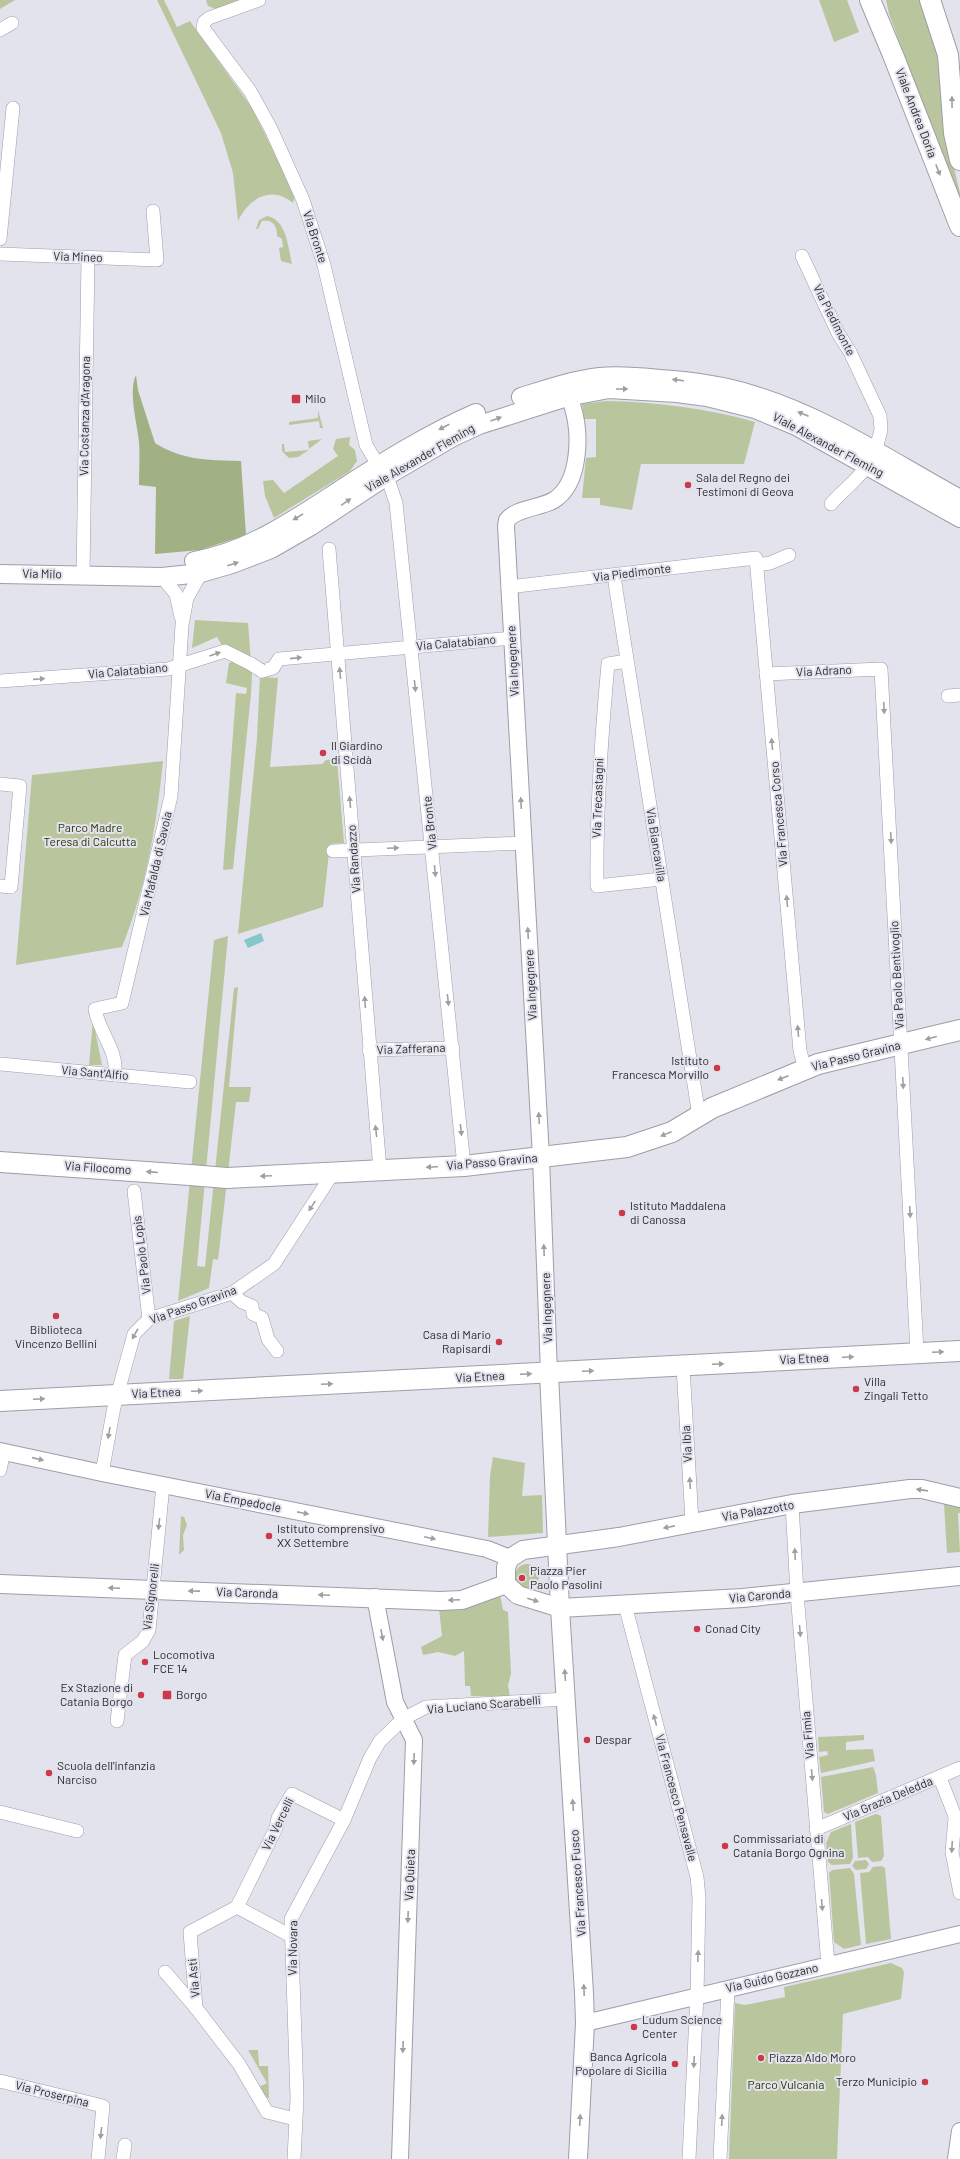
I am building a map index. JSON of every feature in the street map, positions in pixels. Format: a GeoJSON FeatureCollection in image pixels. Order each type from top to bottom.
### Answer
{"type":"FeatureCollection","features":[{"type":"Feature","properties":{"kind":"main road","name":"Viale Andrea Doria"},"geometry":{"type":"LineString","coordinates":[[870,0],[960,226]]}},
{"type":"Feature","properties":{"kind":"main road"},"geometry":{"type":"LineString","coordinates":[[881,0],[881,5],[888,24],[893,55]]}},
{"type":"Feature","properties":{"kind":"main road"},"geometry":{"type":"LineString","coordinates":[[930,0],[948,55],[954,133],[960,160]]}},
{"type":"Feature","properties":{"kind":"main road","name":"Viale Alexander Fleming"},"geometry":{"type":"LineString","coordinates":[[566,394],[599,377],[626,376],[725,387],[769,400],[823,422],[871,459],[960,518]]}},
{"type":"Feature","properties":{"kind":"main road","name":"Viale Alexander Fleming"},"geometry":{"type":"LineString","coordinates":[[83,570],[162,577],[201,573],[232,564],[271,549],[311,526],[384,475],[445,427],[509,401],[609,389],[677,393],[707,397],[754,409],[796,426],[960,499]]}},
{"type":"Feature","properties":{"kind":"main road"},"geometry":{"type":"LineString","coordinates":[[796,426],[832,438],[960,508]]}},
{"type":"Feature","properties":{"kind":"main road","name":"Viale Alexander Fleming"},"geometry":{"type":"LineString","coordinates":[[83,570],[179,564],[215,556],[270,534],[384,475]]}},
{"type":"Feature","properties":{"kind":"main road","name":"Via Milo"},"geometry":{"type":"LineString","coordinates":[[0,563],[83,570]]}},
{"type":"Feature","properties":{"kind":"main road","name":"Via Milo"},"geometry":{"type":"LineString","coordinates":[[0,574],[83,570]]}},
{"type":"Feature","properties":{"kind":"main road","name":"Via Passo Gravina"},"geometry":{"type":"LineString","coordinates":[[333,1173],[464,1166],[628,1147],[672,1132],[712,1108],[744,1093],[805,1069],[840,1057],[960,1030]]}},
{"type":"Feature","properties":{"kind":"main road","name":"Via Filocomo"},"geometry":{"type":"LineString","coordinates":[[3,1162],[227,1178],[333,1173]]}},
{"type":"Feature","properties":{"kind":"main road","name":"Via Etnea"},"geometry":{"type":"LineString","coordinates":[[0,1401],[683,1366],[917,1352],[960,1351]]}},
{"type":"Feature","properties":{"kind":"main road","name":"Via Ingegnere"},"geometry":{"type":"LineString","coordinates":[[549,1373],[560,1608]]}},
{"type":"Feature","properties":{"kind":"main road","name":"Via Palazzotto"},"geometry":{"type":"LineString","coordinates":[[510,1558],[523,1550],[619,1537],[792,1504],[910,1488],[922,1489],[960,1498]]}},
{"type":"Feature","properties":{"kind":"main road"},"geometry":{"type":"LineString","coordinates":[[499,1587],[510,1558]]}},
{"type":"Feature","properties":{"kind":"main road","name":"Via Caronda"},"geometry":{"type":"LineString","coordinates":[[0,1584],[375,1597],[440,1601],[462,1600],[499,1587],[518,1595],[560,1608],[797,1593],[960,1576]]}},
{"type":"Feature","properties":{"kind":"main road","name":"Via Francesco Fusco"},"geometry":{"type":"LineString","coordinates":[[560,1608],[583,1950],[585,2023],[578,2159]]}},
{"type":"Feature","properties":{"kind":"street","name":"Via Bronte"},"geometry":{"type":"LineString","coordinates":[[258,0],[209,18],[204,22],[203,28],[250,91],[271,129],[303,200],[324,265],[366,445],[384,475],[396,503],[464,1166]]}},
{"type":"Feature","properties":{"kind":"street"},"geometry":{"type":"LineString","coordinates":[[0,30],[12,23]]}},
{"type":"Feature","properties":{"kind":"street"},"geometry":{"type":"LineString","coordinates":[[0,239],[13,108]]}},
{"type":"Feature","properties":{"kind":"street","name":"Via Mineo"},"geometry":{"type":"LineString","coordinates":[[0,254],[157,260],[153,211]]}},
{"type":"Feature","properties":{"kind":"street","name":"Via Piedimonte"},"geometry":{"type":"LineString","coordinates":[[802,256],[880,416],[881,430],[871,459]]}},
{"type":"Feature","properties":{"kind":"street","name":"Via Costanza d'Aragona"},"geometry":{"type":"LineString","coordinates":[[83,570],[88,258]]}},
{"type":"Feature","properties":{"kind":"street","name":"Via Ingegnere"},"geometry":{"type":"LineString","coordinates":[[549,1373],[541,1157],[508,587],[507,520],[514,514],[555,500],[568,485],[574,471],[577,456],[577,444],[566,394]]}},
{"type":"Feature","properties":{"kind":"street"},"geometry":{"type":"LineString","coordinates":[[831,504],[840,493],[857,480],[871,459]]}},
{"type":"Feature","properties":{"kind":"street","name":"Via Randazzo"},"geometry":{"type":"LineString","coordinates":[[329,549],[380,1170]]}},
{"type":"Feature","properties":{"kind":"street","name":"Via Piedimonte"},"geometry":{"type":"LineString","coordinates":[[508,587],[757,561],[770,563],[789,556]]}},
{"type":"Feature","properties":{"kind":"street","name":"Via Francesca Corso"},"geometry":{"type":"LineString","coordinates":[[757,561],[800,1051],[805,1069]]}},
{"type":"Feature","properties":{"kind":"street"},"geometry":{"type":"LineString","coordinates":[[182,625],[187,598],[201,573]]}},
{"type":"Feature","properties":{"kind":"street","name":"Via Biancavilla"},"geometry":{"type":"LineString","coordinates":[[615,575],[627,661],[699,1116]]}},
{"type":"Feature","properties":{"kind":"street"},"geometry":{"type":"LineString","coordinates":[[162,577],[176,594],[182,625]]}},
{"type":"Feature","properties":{"kind":"street","name":"Via Mafalda di Savoia"},"geometry":{"type":"LineString","coordinates":[[115,1075],[116,1066],[112,1049],[103,1034],[95,1009],[122,1003],[154,876],[171,796],[178,667],[182,625]]}},
{"type":"Feature","properties":{"kind":"street","name":"Via Calatabiano"},"geometry":{"type":"LineString","coordinates":[[0,682],[178,667],[225,651],[257,668],[273,668],[279,659],[512,638]]}},
{"type":"Feature","properties":{"kind":"street","name":"Via Trecastagni"},"geometry":{"type":"LineString","coordinates":[[627,661],[608,664],[596,817],[597,886],[661,879]]}},
{"type":"Feature","properties":{"kind":"street","name":"Via Adrano"},"geometry":{"type":"LineString","coordinates":[[766,674],[881,669]]}},
{"type":"Feature","properties":{"kind":"street","name":"Via Paolo Bentivoglio"},"geometry":{"type":"LineString","coordinates":[[881,669],[917,1352]]}},
{"type":"Feature","properties":{"kind":"street"},"geometry":{"type":"LineString","coordinates":[[0,784],[20,786],[11,887],[0,886]]}},
{"type":"Feature","properties":{"kind":"street"},"geometry":{"type":"LineString","coordinates":[[333,851],[524,843]]}},
{"type":"Feature","properties":{"kind":"street","name":"Via Zafferana"},"geometry":{"type":"LineString","coordinates":[[369,1050],[453,1048]]}},
{"type":"Feature","properties":{"kind":"street","name":"Via Sant'Alfio"},"geometry":{"type":"LineString","coordinates":[[0,1064],[190,1082]]}},
{"type":"Feature","properties":{"kind":"street","name":"Via Passo Gravina"},"geometry":{"type":"LineString","coordinates":[[102,1473],[114,1407],[134,1334],[149,1319],[232,1293],[274,1264],[333,1173]]}},
{"type":"Feature","properties":{"kind":"street","name":"Via Paolo Lopis"},"geometry":{"type":"LineString","coordinates":[[134,1191],[149,1319]]}},
{"type":"Feature","properties":{"kind":"street"},"geometry":{"type":"LineString","coordinates":[[232,1293],[242,1302],[252,1306],[253,1314],[262,1318],[268,1339],[277,1351]]}},
{"type":"Feature","properties":{"kind":"street","name":"Via Ibla"},"geometry":{"type":"LineString","coordinates":[[683,1366],[692,1522]]}},
{"type":"Feature","properties":{"kind":"street"},"geometry":{"type":"LineString","coordinates":[[0,1470],[2,1451]]}},
{"type":"Feature","properties":{"kind":"street","name":"Via Empedocle"},"geometry":{"type":"LineString","coordinates":[[2,1451],[102,1473],[487,1549],[510,1558]]}},
{"type":"Feature","properties":{"kind":"street","name":"Via Signorelli"},"geometry":{"type":"LineString","coordinates":[[117,1721],[124,1658],[127,1653],[143,1640],[148,1633],[163,1485]]}},
{"type":"Feature","properties":{"kind":"street","name":"Via Fimia"},"geometry":{"type":"LineString","coordinates":[[792,1504],[797,1593],[828,1964]]}},
{"type":"Feature","properties":{"kind":"street","name":"Via Quieta"},"geometry":{"type":"LineString","coordinates":[[375,1597],[395,1702],[414,1740],[400,2159]]}},
{"type":"Feature","properties":{"kind":"street","name":"Via Francesco Pensavalle"},"geometry":{"type":"LineString","coordinates":[[625,1605],[697,1877],[699,1898],[697,1995],[689,2159]]}},
{"type":"Feature","properties":{"kind":"street","name":"Via Luciano Scarabelli"},"geometry":{"type":"LineString","coordinates":[[404,1719],[426,1707],[566,1698]]}},
{"type":"Feature","properties":{"kind":"street","name":"Via Novara"},"geometry":{"type":"LineString","coordinates":[[294,2159],[297,2098],[291,1919],[344,1820],[370,1758],[380,1741],[404,1719]]}},
{"type":"Feature","properties":{"kind":"street","name":"Via Grazia Deledda"},"geometry":{"type":"LineString","coordinates":[[816,1829],[940,1778],[960,1768]]}},
{"type":"Feature","properties":{"kind":"street"},"geometry":{"type":"LineString","coordinates":[[940,1778],[957,1823],[952,1845],[960,1893]]}},
{"type":"Feature","properties":{"kind":"street","name":"Via Vercelli"},"geometry":{"type":"LineString","coordinates":[[237,1907],[276,1828],[278,1818],[292,1794],[344,1820]]}},
{"type":"Feature","properties":{"kind":"street"},"geometry":{"type":"LineString","coordinates":[[0,1812],[77,1831]]}},
{"type":"Feature","properties":{"kind":"street"},"geometry":{"type":"LineString","coordinates":[[956,1875],[960,1862]]}},
{"type":"Feature","properties":{"kind":"street"},"geometry":{"type":"LineString","coordinates":[[237,1907],[291,1936]]}},
{"type":"Feature","properties":{"kind":"street","name":"Via Asti"},"geometry":{"type":"LineString","coordinates":[[237,1907],[190,1932],[196,2008],[239,2064],[267,2112],[295,2119]]}},
{"type":"Feature","properties":{"kind":"street","name":"Via Guido Gozzano"},"geometry":{"type":"LineString","coordinates":[[585,2023],[697,1995],[960,1934]]}},
{"type":"Feature","properties":{"kind":"street"},"geometry":{"type":"LineString","coordinates":[[165,1972],[196,2008]]}},
{"type":"Feature","properties":{"kind":"street"},"geometry":{"type":"LineString","coordinates":[[720,2159],[728,1989]]}},
{"type":"Feature","properties":{"kind":"street","name":"Via Proserpina"},"geometry":{"type":"LineString","coordinates":[[0,2081],[103,2106],[98,2159]]}},
{"type":"Feature","properties":{"kind":"street"},"geometry":{"type":"LineString","coordinates":[[956,2159],[960,2131]]}},
{"type":"Feature","properties":{"kind":"street"},"geometry":{"type":"LineString","coordinates":[[123,2159],[125,2145]]}},
{"type":"Feature","properties":{"kind":"green space"},"geometry":{"type":"Polygon","coordinates":[[[0,0],[15,0],[0,9],[0,0]]]}},
{"type":"Feature","properties":{"kind":"green space"},"geometry":{"type":"Polygon","coordinates":[[[157,0],[164,0],[177,27],[190,21],[252,108],[295,195],[293,203],[277,195],[261,197],[254,200],[248,206],[238,221],[233,173],[221,133],[157,0]]]}},
{"type":"Feature","properties":{"kind":"green space"},"geometry":{"type":"Polygon","coordinates":[[[206,0],[244,0],[216,9],[208,6],[206,0]]]}},
{"type":"Feature","properties":{"kind":"green space"},"geometry":{"type":"Polygon","coordinates":[[[819,0],[847,0],[859,32],[834,42],[819,0]]]}},
{"type":"Feature","properties":{"kind":"green space"},"geometry":{"type":"Polygon","coordinates":[[[886,0],[920,0],[922,4],[936,49],[944,126],[960,193],[960,203],[889,14],[886,0]]]}},
{"type":"Feature","properties":{"kind":"green space"},"geometry":{"type":"Polygon","coordinates":[[[267,216],[274,219],[283,228],[288,242],[292,264],[281,261],[279,248],[283,247],[282,239],[277,236],[274,224],[272,222],[262,221],[258,229],[256,229],[259,220],[267,216]]]}},
{"type":"Feature","properties":{"kind":"green space"},"geometry":{"type":"Polygon","coordinates":[[[136,375],[138,390],[155,443],[166,449],[187,456],[207,460],[241,461],[246,535],[200,550],[155,554],[156,487],[139,485],[139,442],[133,398],[136,375]]]}},
{"type":"Feature","properties":{"kind":"green space"},"geometry":{"type":"Polygon","coordinates":[[[606,401],[644,403],[700,409],[755,422],[744,464],[641,464],[632,510],[600,505],[600,498],[582,498],[586,458],[596,457],[596,419],[584,419],[582,404],[606,401]]]}},
{"type":"Feature","properties":{"kind":"green space"},"geometry":{"type":"Polygon","coordinates":[[[318,410],[323,428],[320,428],[319,421],[289,425],[289,422],[318,418],[318,410]]]}},
{"type":"Feature","properties":{"kind":"green space"},"geometry":{"type":"Polygon","coordinates":[[[350,437],[349,445],[355,450],[357,461],[350,471],[274,518],[265,496],[263,481],[273,480],[284,493],[338,456],[333,449],[336,439],[350,437]]]}},
{"type":"Feature","properties":{"kind":"green space"},"geometry":{"type":"Polygon","coordinates":[[[322,439],[309,449],[308,441],[322,439]]]}},
{"type":"Feature","properties":{"kind":"green space"},"geometry":{"type":"Polygon","coordinates":[[[282,444],[284,444],[285,452],[309,450],[298,457],[289,458],[282,451],[282,444]]]}},
{"type":"Feature","properties":{"kind":"green space"},"geometry":{"type":"Polygon","coordinates":[[[195,620],[248,623],[252,675],[251,694],[233,869],[223,870],[236,693],[246,694],[247,688],[226,683],[229,663],[235,661],[237,653],[221,644],[217,637],[192,648],[195,620]]]}},
{"type":"Feature","properties":{"kind":"green space"},"geometry":{"type":"Polygon","coordinates":[[[260,675],[264,677],[278,678],[270,767],[322,764],[326,760],[337,759],[344,843],[330,844],[323,907],[238,934],[257,738],[260,675]]]}},
{"type":"Feature","properties":{"kind":"green space","name":"Parco Madre Teresa di Calcutta"},"geometry":{"type":"Polygon","coordinates":[[[163,761],[154,833],[149,856],[138,901],[122,947],[16,965],[32,775],[163,761]]]}},
{"type":"Feature","properties":{"kind":"green space"},"geometry":{"type":"Polygon","coordinates":[[[228,936],[197,1266],[205,1267],[234,988],[238,987],[229,1087],[251,1087],[249,1102],[236,1102],[218,1260],[213,1259],[209,1288],[178,1301],[214,940],[228,936]]]}},
{"type":"Feature","properties":{"kind":"green space"},"geometry":{"type":"Polygon","coordinates":[[[93,1020],[102,1065],[89,1065],[93,1020]]]}},
{"type":"Feature","properties":{"kind":"green space"},"geometry":{"type":"Polygon","coordinates":[[[190,1316],[183,1379],[169,1379],[174,1321],[190,1316]]]}},
{"type":"Feature","properties":{"kind":"green space"},"geometry":{"type":"Polygon","coordinates":[[[493,1457],[525,1463],[522,1496],[542,1495],[543,1533],[488,1537],[490,1476],[493,1457]]]}},
{"type":"Feature","properties":{"kind":"green space"},"geometry":{"type":"Polygon","coordinates":[[[944,1504],[960,1508],[960,1513],[958,1513],[960,1552],[947,1553],[944,1504]]]}},
{"type":"Feature","properties":{"kind":"green space"},"geometry":{"type":"Polygon","coordinates":[[[181,1516],[184,1517],[187,1525],[183,1535],[184,1550],[179,1555],[181,1516]]]}},
{"type":"Feature","properties":{"kind":"green space"},"geometry":{"type":"Polygon","coordinates":[[[527,1564],[532,1565],[538,1571],[538,1581],[532,1587],[527,1588],[522,1587],[516,1581],[515,1576],[516,1571],[522,1565],[527,1564]]]}},
{"type":"Feature","properties":{"kind":"green space"},"geometry":{"type":"Polygon","coordinates":[[[500,1595],[503,1610],[508,1612],[511,1674],[508,1685],[510,1697],[471,1696],[470,1686],[465,1686],[464,1651],[455,1656],[438,1652],[423,1655],[421,1647],[442,1636],[439,1608],[459,1609],[500,1595]]]}},
{"type":"Feature","properties":{"kind":"green space"},"geometry":{"type":"Polygon","coordinates":[[[864,1735],[864,1740],[846,1742],[846,1750],[873,1749],[875,1761],[821,1773],[819,1757],[828,1755],[827,1751],[819,1752],[818,1737],[864,1735]]]}},
{"type":"Feature","properties":{"kind":"green space"},"geometry":{"type":"Polygon","coordinates":[[[873,1767],[876,1775],[878,1793],[828,1814],[824,1812],[821,1777],[873,1767]]]}},
{"type":"Feature","properties":{"kind":"green space"},"geometry":{"type":"Polygon","coordinates":[[[876,1814],[881,1816],[884,1856],[881,1861],[872,1862],[868,1857],[858,1858],[855,1822],[876,1814]]]}},
{"type":"Feature","properties":{"kind":"green space"},"geometry":{"type":"Polygon","coordinates":[[[851,1824],[853,1858],[850,1864],[832,1865],[828,1862],[826,1843],[831,1832],[851,1824]]]}},
{"type":"Feature","properties":{"kind":"green space"},"geometry":{"type":"Polygon","coordinates":[[[866,1860],[869,1864],[866,1869],[856,1870],[852,1866],[855,1861],[866,1860]]]}},
{"type":"Feature","properties":{"kind":"green space"},"geometry":{"type":"Polygon","coordinates":[[[881,1866],[885,1868],[891,1939],[866,1944],[860,1873],[869,1872],[873,1867],[881,1866]]]}},
{"type":"Feature","properties":{"kind":"green space"},"geometry":{"type":"Polygon","coordinates":[[[850,1868],[854,1874],[861,1945],[844,1949],[834,1942],[829,1873],[832,1870],[850,1868]]]}},
{"type":"Feature","properties":{"kind":"green space","name":"Parco Vulcania"},"geometry":{"type":"Polygon","coordinates":[[[891,1963],[902,1968],[904,1972],[901,1999],[843,2014],[837,2159],[729,2159],[735,2003],[745,2005],[785,1997],[784,1987],[891,1963]]]}},
{"type":"Feature","properties":{"kind":"green space"},"geometry":{"type":"Polygon","coordinates":[[[248,2050],[258,2050],[259,2066],[268,2066],[269,2098],[265,2097],[259,2087],[267,2083],[248,2050]]]}},
{"type":"Feature","properties":{"kind":"water"},"geometry":{"type":"Polygon","coordinates":[[[261,933],[264,941],[248,948],[244,940],[261,933]]]}},
{"type":"Feature","properties":{"kind":"place","name":"Milo"},"geometry":{"type":"Point","coordinates":[296,399]}},
{"type":"Feature","properties":{"kind":"place","name":"Sala del Regno dei Testimoni di Geova"},"geometry":{"type":"Point","coordinates":[688,485]}},
{"type":"Feature","properties":{"kind":"place","name":"Il Giardino di Scidà"},"geometry":{"type":"Point","coordinates":[323,753]}},
{"type":"Feature","properties":{"kind":"place","name":"Istituto Francesca Morvillo"},"geometry":{"type":"Point","coordinates":[717,1068]}},
{"type":"Feature","properties":{"kind":"place","name":"Istituto Maddalena di Canossa"},"geometry":{"type":"Point","coordinates":[622,1213]}},
{"type":"Feature","properties":{"kind":"place","name":"Biblioteca Vincenzo Bellini"},"geometry":{"type":"Point","coordinates":[56,1316]}},
{"type":"Feature","properties":{"kind":"place","name":"Casa di Mario Rapisardi"},"geometry":{"type":"Point","coordinates":[499,1342]}},
{"type":"Feature","properties":{"kind":"place","name":"Villa Zingali Tetto"},"geometry":{"type":"Point","coordinates":[856,1389]}},
{"type":"Feature","properties":{"kind":"place","name":"Istituto comprensivo XX Settembre"},"geometry":{"type":"Point","coordinates":[269,1536]}},
{"type":"Feature","properties":{"kind":"place","name":"Piazza Pier Paolo Pasolini"},"geometry":{"type":"Point","coordinates":[522,1578]}},
{"type":"Feature","properties":{"kind":"place","name":"Conad City"},"geometry":{"type":"Point","coordinates":[697,1629]}},
{"type":"Feature","properties":{"kind":"place","name":"Locomotiva FCE 14"},"geometry":{"type":"Point","coordinates":[145,1662]}},
{"type":"Feature","properties":{"kind":"place","name":"Ex Stazione di Catania Borgo"},"geometry":{"type":"Point","coordinates":[141,1695]}},
{"type":"Feature","properties":{"kind":"place","name":"Borgo"},"geometry":{"type":"Point","coordinates":[167,1695]}},
{"type":"Feature","properties":{"kind":"place","name":"Despar"},"geometry":{"type":"Point","coordinates":[587,1740]}},
{"type":"Feature","properties":{"kind":"place","name":"Scuola dell'infanzia Narciso"},"geometry":{"type":"Point","coordinates":[49,1773]}},
{"type":"Feature","properties":{"kind":"place","name":"Commissariato di Catania Borgo Ognina"},"geometry":{"type":"Point","coordinates":[725,1846]}},
{"type":"Feature","properties":{"kind":"place","name":"Ludum Science Center"},"geometry":{"type":"Point","coordinates":[634,2027]}},
{"type":"Feature","properties":{"kind":"place","name":"Piazza Aldo Moro"},"geometry":{"type":"Point","coordinates":[761,2058]}},
{"type":"Feature","properties":{"kind":"place","name":"Banca Agricola Popolare di Sicilia"},"geometry":{"type":"Point","coordinates":[675,2064]}},
{"type":"Feature","properties":{"kind":"place","name":"Terzo Municipio"},"geometry":{"type":"Point","coordinates":[925,2082]}}]}
